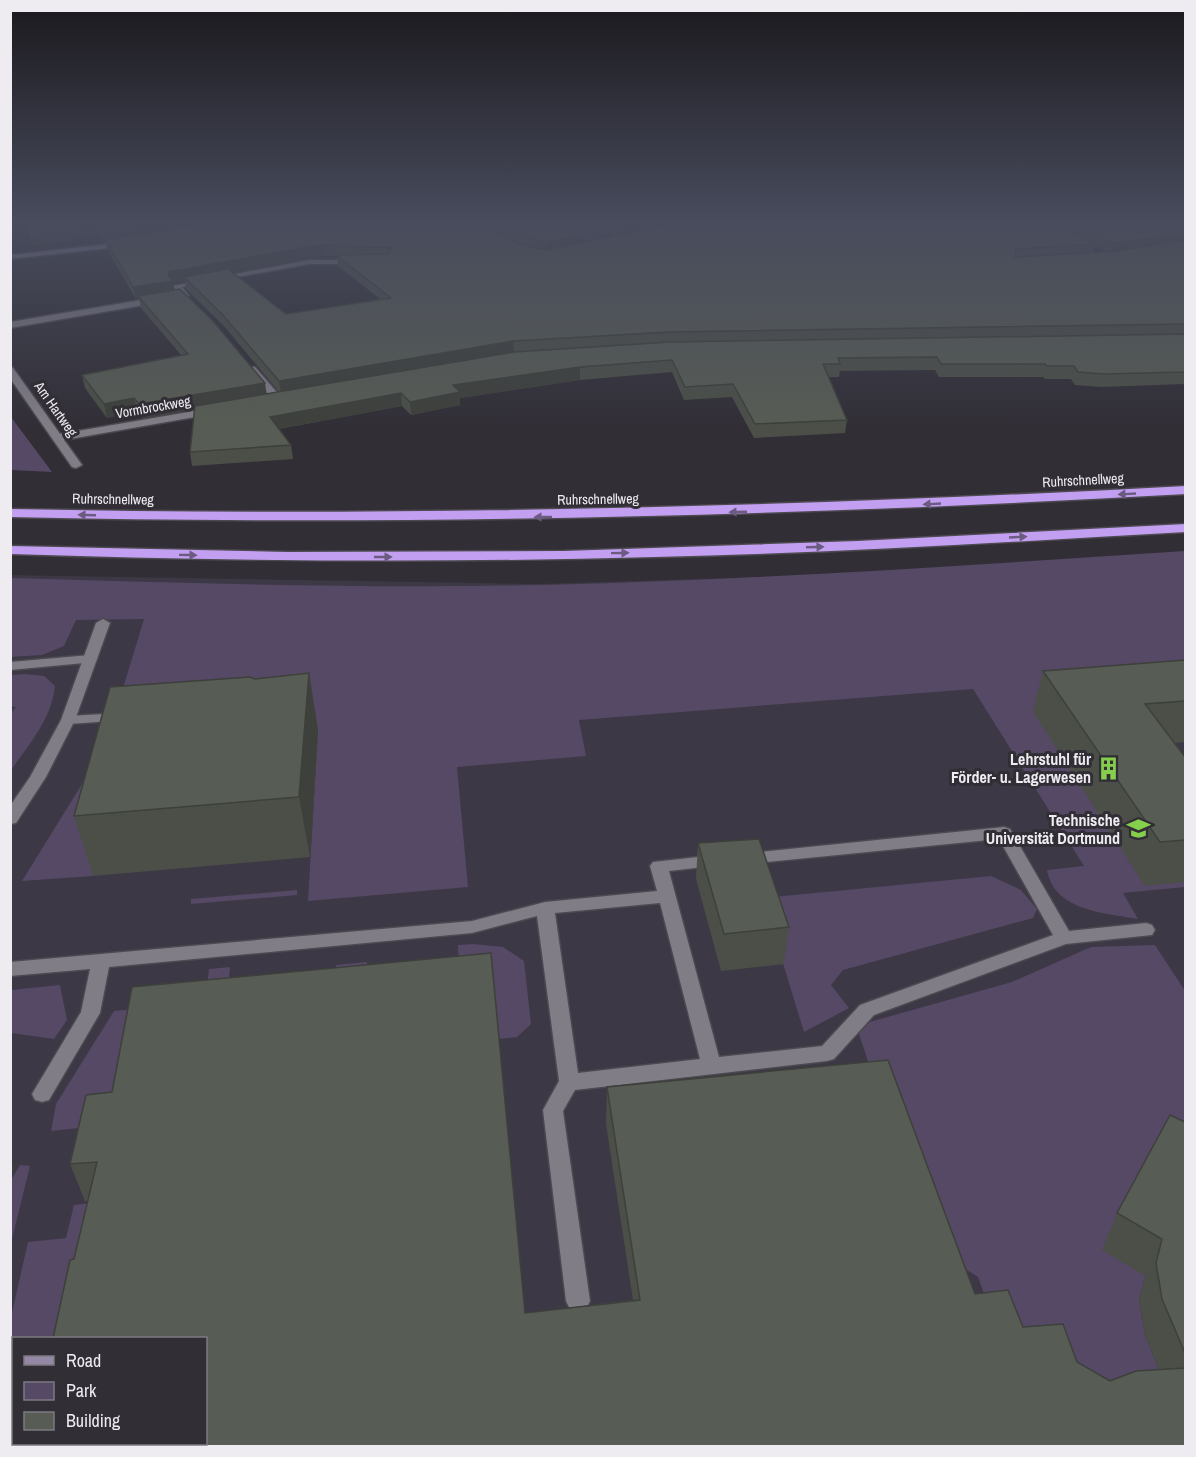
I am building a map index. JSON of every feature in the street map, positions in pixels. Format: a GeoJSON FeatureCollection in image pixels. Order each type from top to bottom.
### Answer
{"type":"FeatureCollection","features":[{"type":"Feature","properties":{"kind":"highway","name":"Ruhrschnellweg"},"geometry":{"type":"LineString","coordinates":[[10,513],[308,519],[660,515],[1001,501],[1185,490]]}},
{"type":"Feature","properties":{"kind":"highway"},"geometry":{"type":"LineString","coordinates":[[10,550],[312,557],[594,554],[866,545],[1185,528]]}},
{"type":"Feature","properties":{"kind":"street"},"geometry":{"type":"LineString","coordinates":[[180,291],[193,304]]}},
{"type":"Feature","properties":{"kind":"street"},"geometry":{"type":"LineString","coordinates":[[10,325],[185,296]]}},
{"type":"Feature","properties":{"kind":"street"},"geometry":{"type":"LineString","coordinates":[[248,364],[277,399]]}},
{"type":"Feature","properties":{"kind":"street","name":"Am Hartweg"},"geometry":{"type":"LineString","coordinates":[[10,370],[76,465]]}},
{"type":"Feature","properties":{"kind":"street"},"geometry":{"type":"LineString","coordinates":[[266,401],[289,397]]}},
{"type":"Feature","properties":{"kind":"street","name":"Vormbrockweg"},"geometry":{"type":"LineString","coordinates":[[58,438],[220,409]]}},
{"type":"Feature","properties":{"kind":"street"},"geometry":{"type":"LineString","coordinates":[[10,819],[38,777],[68,720],[103,623]]}},
{"type":"Feature","properties":{"kind":"street"},"geometry":{"type":"LineString","coordinates":[[10,666],[90,659]]}},
{"type":"Feature","properties":{"kind":"street"},"geometry":{"type":"LineString","coordinates":[[68,720],[138,716]]}},
{"type":"Feature","properties":{"kind":"street"},"geometry":{"type":"LineString","coordinates":[[712,1067],[659,866],[1004,833],[1064,938]]}},
{"type":"Feature","properties":{"kind":"street"},"geometry":{"type":"LineString","coordinates":[[10,969],[472,927],[545,908],[667,896]]}},
{"type":"Feature","properties":{"kind":"street"},"geometry":{"type":"LineString","coordinates":[[545,908],[569,1082],[553,1110],[578,1301]]}},
{"type":"Feature","properties":{"kind":"street"},"geometry":{"type":"LineString","coordinates":[[569,1082],[827,1053],[867,1010],[1064,938],[1146,930]]}},
{"type":"Feature","properties":{"kind":"street"},"geometry":{"type":"LineString","coordinates":[[42,1094],[90,1013],[100,962]]}},
{"type":"Feature","properties":{"kind":"shaded area"},"geometry":{"type":"Polygon","coordinates":[[[923,572],[1185,676],[1185,1446],[11,1446],[11,575],[538,584],[923,572]]]}},
{"type":"Feature","properties":{"kind":"green space"},"geometry":{"type":"Polygon","coordinates":[[[11,417],[52,472],[11,470],[11,417]]]}},
{"type":"Feature","properties":{"kind":"green space"},"geometry":{"type":"Polygon","coordinates":[[[1185,551],[1185,700],[1033,712],[1185,882],[1185,887],[1123,893],[1138,919],[1083,908],[1070,902],[1052,884],[1047,870],[1084,866],[973,689],[579,720],[586,756],[457,767],[468,887],[308,901],[318,730],[93,876],[22,881],[82,784],[117,708],[144,619],[76,620],[64,646],[42,655],[10,657],[11,578],[343,586],[542,585],[784,576],[1185,551]]]}},
{"type":"Feature","properties":{"kind":"green space"},"geometry":{"type":"Polygon","coordinates":[[[11,675],[44,676],[55,686],[45,720],[11,770],[11,713],[16,707],[11,706],[11,675]]]}},
{"type":"Feature","properties":{"kind":"green space"},"geometry":{"type":"Polygon","coordinates":[[[991,876],[1021,890],[1037,909],[1033,918],[843,970],[831,985],[849,1008],[804,1032],[763,898],[991,876]]]}},
{"type":"Feature","properties":{"kind":"green space"},"geometry":{"type":"Polygon","coordinates":[[[297,890],[297,895],[191,904],[191,899],[297,890]]]}},
{"type":"Feature","properties":{"kind":"green space"},"geometry":{"type":"Polygon","coordinates":[[[458,945],[503,947],[524,961],[531,1024],[517,1037],[498,1039],[126,1123],[51,1131],[56,1104],[114,1011],[205,1002],[209,969],[230,967],[227,997],[335,987],[336,965],[367,962],[367,975],[459,966],[458,945]]]}},
{"type":"Feature","properties":{"kind":"green space"},"geometry":{"type":"Polygon","coordinates":[[[1155,945],[1185,991],[1185,1167],[1145,1276],[1139,1300],[1145,1335],[1166,1388],[1154,1416],[1009,1363],[978,1277],[962,1267],[880,1097],[857,1028],[866,1023],[1012,982],[1091,947],[1155,945]]]}},
{"type":"Feature","properties":{"kind":"green space"},"geometry":{"type":"Polygon","coordinates":[[[60,985],[67,1020],[54,1039],[11,1033],[11,990],[60,985]]]}},
{"type":"Feature","properties":{"kind":"green space"},"geometry":{"type":"Polygon","coordinates":[[[20,1165],[30,1166],[11,1243],[11,1180],[20,1165]]]}},
{"type":"Feature","properties":{"kind":"green space"},"geometry":{"type":"Polygon","coordinates":[[[110,1201],[78,1337],[12,1337],[12,1445],[56,1446],[11,1446],[11,1317],[28,1242],[66,1238],[74,1205],[110,1201]]]}},
{"type":"Feature","properties":{"kind":"building"},"geometry":{"type":"Polygon","coordinates":[[[182,291],[212,320],[265,383],[139,404],[134,398],[104,404],[82,375],[188,354],[138,296],[182,291]]]}},
{"type":"Feature","properties":{"kind":"building"},"geometry":{"type":"Polygon","coordinates":[[[198,291],[256,291],[286,314],[391,298],[382,291],[1185,291],[1185,324],[669,332],[513,341],[279,381],[222,314],[198,291]]]}},
{"type":"Feature","properties":{"kind":"building"},"geometry":{"type":"Polygon","coordinates":[[[1185,334],[1185,372],[1104,374],[1078,372],[1074,366],[1047,366],[1045,364],[941,364],[937,357],[838,358],[840,364],[823,364],[847,420],[755,424],[733,384],[685,387],[672,360],[580,367],[453,385],[460,392],[410,402],[401,393],[270,417],[291,445],[190,452],[195,406],[514,352],[670,342],[1185,334]]]}},
{"type":"Feature","properties":{"kind":"building"},"geometry":{"type":"Polygon","coordinates":[[[1185,660],[1185,701],[1145,704],[1185,757],[1185,840],[1160,842],[1043,671],[1185,660]]]}},
{"type":"Feature","properties":{"kind":"building"},"geometry":{"type":"Polygon","coordinates":[[[309,673],[299,797],[74,816],[110,687],[250,677],[255,679],[309,673]]]}},
{"type":"Feature","properties":{"kind":"building"},"geometry":{"type":"Polygon","coordinates":[[[759,839],[789,927],[724,934],[698,843],[759,839]]]}},
{"type":"Feature","properties":{"kind":"building"},"geometry":{"type":"Polygon","coordinates":[[[491,953],[525,1313],[640,1300],[607,1087],[888,1060],[975,1294],[1008,1290],[1023,1327],[1063,1324],[1077,1362],[1110,1381],[1136,1371],[1185,1368],[1185,1446],[30,1446],[207,1445],[207,1337],[53,1337],[70,1260],[74,1259],[97,1162],[70,1164],[86,1095],[112,1092],[132,987],[491,953]]]}},
{"type":"Feature","properties":{"kind":"building"},"geometry":{"type":"Polygon","coordinates":[[[1170,1115],[1185,1122],[1185,1353],[1162,1299],[1156,1263],[1162,1239],[1117,1213],[1170,1115]]]}},
{"type":"Feature","properties":{"kind":"place","name":"Lehrstuhl für Förder- u. Lagerwesen"},"geometry":{"type":"Point","coordinates":[1109,768]}},
{"type":"Feature","properties":{"kind":"place","name":"Technische Universität Dortmund"},"geometry":{"type":"Point","coordinates":[1138,829]}}]}
